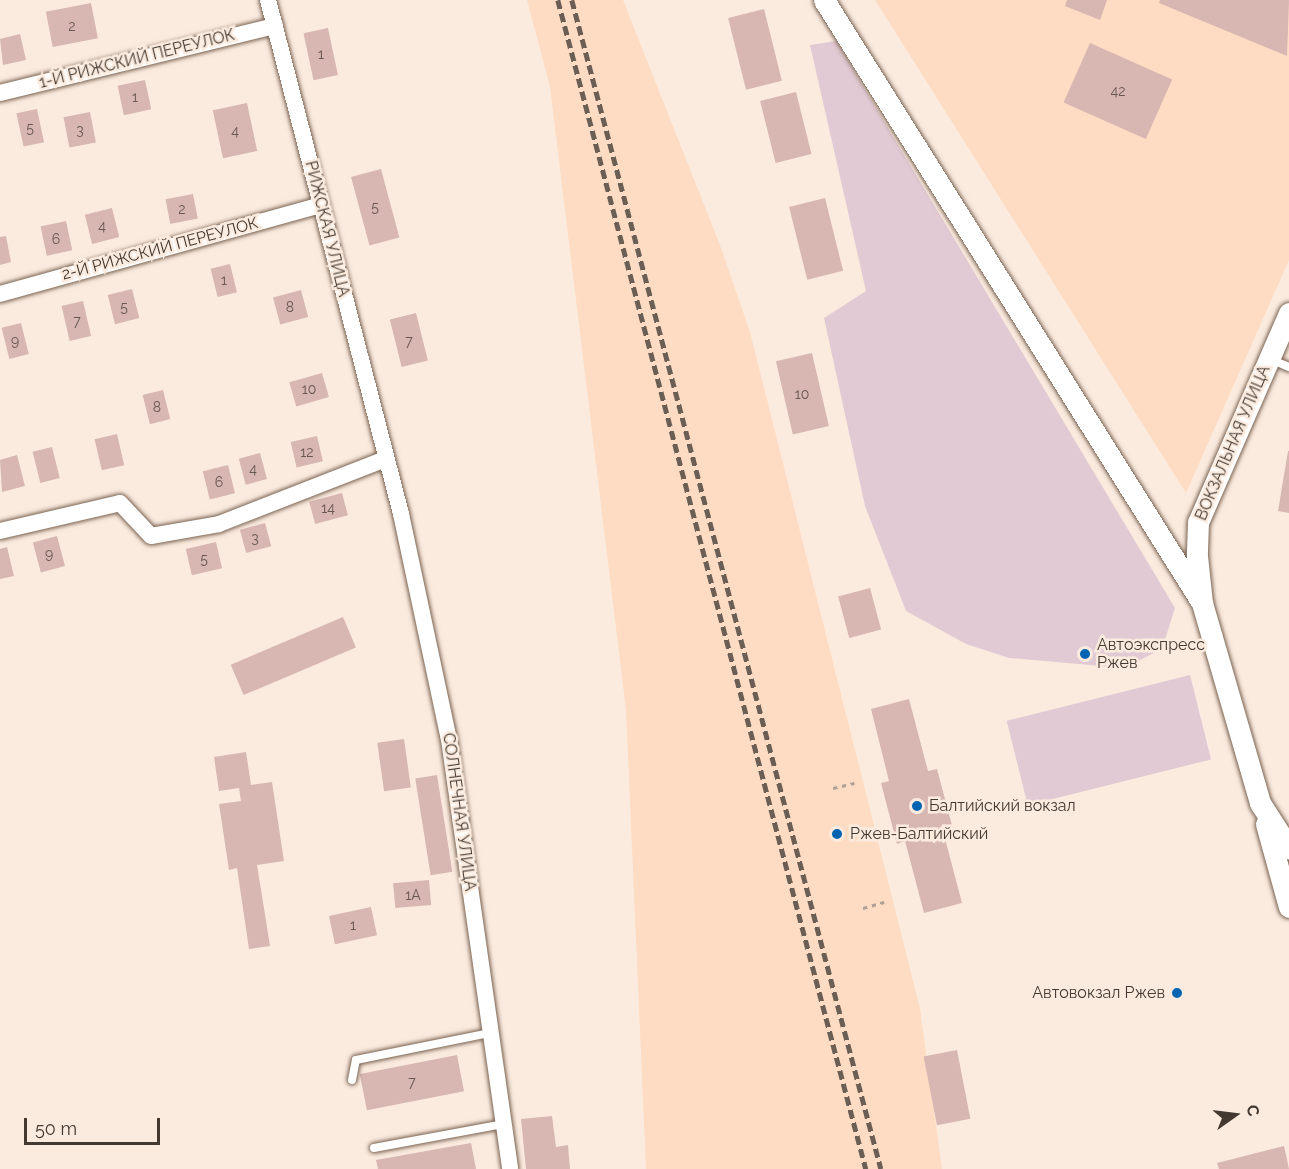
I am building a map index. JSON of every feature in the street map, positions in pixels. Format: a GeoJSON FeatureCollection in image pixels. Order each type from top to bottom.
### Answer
{"type":"FeatureCollection","features":[{"type":"Feature","properties":{"kind":"street","name":"РИЖСКАЯ УЛИЦА"},"geometry":{"type":"LineString","coordinates":[[268,0],[386,459]]}},
{"type":"Feature","properties":{"kind":"street"},"geometry":{"type":"LineString","coordinates":[[824,0],[1202,603]]}},
{"type":"Feature","properties":{"kind":"street","name":"1-Й РИЖСКИЙ ПЕРЕУЛОК"},"geometry":{"type":"LineString","coordinates":[[0,93],[275,26]]}},
{"type":"Feature","properties":{"kind":"street","name":"2-Й РИЖСКИЙ ПЕРЕУЛОК"},"geometry":{"type":"LineString","coordinates":[[0,294],[321,205]]}},
{"type":"Feature","properties":{"kind":"street","name":"ВОКЗАЛЬНАЯ УЛИЦА"},"geometry":{"type":"LineString","coordinates":[[1289,313],[1198,522],[1202,603],[1260,803],[1289,848]]}},
{"type":"Feature","properties":{"kind":"street"},"geometry":{"type":"LineString","coordinates":[[0,531],[120,502],[151,536],[219,524],[386,459]]}},
{"type":"Feature","properties":{"kind":"street","name":"СОЛНЕЧНАЯ УЛИЦА"},"geometry":{"type":"LineString","coordinates":[[386,459],[449,739],[510,1169]]}},
{"type":"Feature","properties":{"kind":"street"},"geometry":{"type":"LineString","coordinates":[[1260,803],[1289,907]]}},
{"type":"Feature","properties":{"kind":"lane"},"geometry":{"type":"LineString","coordinates":[[1269,359],[1289,367]]}},
{"type":"Feature","properties":{"kind":"lane"},"geometry":{"type":"LineString","coordinates":[[352,1080],[356,1060],[490,1033]]}},
{"type":"Feature","properties":{"kind":"lane"},"geometry":{"type":"LineString","coordinates":[[374,1148],[503,1124]]}},
{"type":"Feature","properties":{"kind":"path"},"geometry":{"type":"LineString","coordinates":[[833,788],[854,783]]}},
{"type":"Feature","properties":{"kind":"path"},"geometry":{"type":"LineString","coordinates":[[863,908],[884,902]]}},
{"type":"Feature","properties":{"kind":"shaded area"},"geometry":{"type":"Polygon","coordinates":[[[527,0],[623,0],[720,245],[750,332],[920,1009],[942,1169],[646,1169],[626,710],[550,87],[527,0]]]}},
{"type":"Feature","properties":{"kind":"shaded area"},"geometry":{"type":"Polygon","coordinates":[[[875,0],[1289,0],[1289,260],[1186,493],[875,0]]]}},
{"type":"Feature","properties":{"kind":"shaded area"},"geometry":{"type":"Polygon","coordinates":[[[836,41],[1175,608],[1162,649],[1124,668],[1009,658],[966,644],[906,611],[865,506],[824,318],[866,291],[810,45],[836,41]]]}},
{"type":"Feature","properties":{"kind":"shaded area"},"geometry":{"type":"Polygon","coordinates":[[[1190,675],[1211,759],[1028,805],[1007,721],[1190,675]]]}},
{"type":"Feature","properties":{"kind":"building"},"geometry":{"type":"Polygon","coordinates":[[[1067,0],[1107,0],[1100,20],[1065,6],[1067,0]]]}},
{"type":"Feature","properties":{"kind":"building"},"geometry":{"type":"Polygon","coordinates":[[[1160,0],[1289,0],[1287,56],[1159,3],[1160,0]]]}},
{"type":"Feature","properties":{"kind":"building"},"geometry":{"type":"Polygon","coordinates":[[[91,3],[98,38],[53,47],[46,12],[91,3]]]}},
{"type":"Feature","properties":{"kind":"building"},"geometry":{"type":"Polygon","coordinates":[[[764,9],[782,81],[746,90],[728,18],[764,9]]]}},
{"type":"Feature","properties":{"kind":"building"},"geometry":{"type":"Polygon","coordinates":[[[328,28],[338,75],[314,80],[304,33],[328,28]]]}},
{"type":"Feature","properties":{"kind":"building"},"geometry":{"type":"Polygon","coordinates":[[[20,34],[26,60],[3,65],[0,39],[20,34]]]}},
{"type":"Feature","properties":{"kind":"building"},"geometry":{"type":"Polygon","coordinates":[[[1090,43],[1172,80],[1146,139],[1064,102],[1090,43]]]}},
{"type":"Feature","properties":{"kind":"building"},"geometry":{"type":"Polygon","coordinates":[[[145,80],[151,109],[124,115],[118,86],[145,80]]]}},
{"type":"Feature","properties":{"kind":"building"},"geometry":{"type":"Polygon","coordinates":[[[796,92],[811,154],[776,163],[760,101],[796,92]]]}},
{"type":"Feature","properties":{"kind":"building"},"geometry":{"type":"Polygon","coordinates":[[[247,103],[257,151],[223,158],[213,110],[247,103]]]}},
{"type":"Feature","properties":{"kind":"building"},"geometry":{"type":"Polygon","coordinates":[[[37,109],[44,142],[24,147],[16,113],[37,109]]]}},
{"type":"Feature","properties":{"kind":"building"},"geometry":{"type":"Polygon","coordinates":[[[90,112],[96,142],[69,148],[63,117],[90,112]]]}},
{"type":"Feature","properties":{"kind":"building"},"geometry":{"type":"Polygon","coordinates":[[[381,169],[399,238],[369,246],[351,177],[381,169]]]}},
{"type":"Feature","properties":{"kind":"building"},"geometry":{"type":"Polygon","coordinates":[[[193,194],[198,219],[170,224],[166,199],[193,194]]]}},
{"type":"Feature","properties":{"kind":"building"},"geometry":{"type":"Polygon","coordinates":[[[825,198],[843,271],[807,280],[789,207],[825,198]]]}},
{"type":"Feature","properties":{"kind":"building"},"geometry":{"type":"Polygon","coordinates":[[[112,208],[119,237],[92,244],[85,215],[112,208]]]}},
{"type":"Feature","properties":{"kind":"building"},"geometry":{"type":"Polygon","coordinates":[[[66,221],[72,250],[47,256],[41,226],[66,221]]]}},
{"type":"Feature","properties":{"kind":"building"},"geometry":{"type":"Polygon","coordinates":[[[6,236],[11,262],[0,265],[0,237],[6,236]]]}},
{"type":"Feature","properties":{"kind":"building"},"geometry":{"type":"Polygon","coordinates":[[[230,264],[237,292],[218,297],[211,269],[230,264]]]}},
{"type":"Feature","properties":{"kind":"building"},"geometry":{"type":"Polygon","coordinates":[[[132,289],[139,318],[115,324],[108,295],[132,289]]]}},
{"type":"Feature","properties":{"kind":"building"},"geometry":{"type":"Polygon","coordinates":[[[301,290],[308,317],[280,325],[273,298],[301,290]]]}},
{"type":"Feature","properties":{"kind":"building"},"geometry":{"type":"Polygon","coordinates":[[[83,301],[91,336],[70,341],[62,306],[83,301]]]}},
{"type":"Feature","properties":{"kind":"building"},"geometry":{"type":"Polygon","coordinates":[[[416,313],[428,361],[402,367],[390,320],[416,313]]]}},
{"type":"Feature","properties":{"kind":"building"},"geometry":{"type":"Polygon","coordinates":[[[21,323],[29,354],[9,359],[2,328],[21,323]]]}},
{"type":"Feature","properties":{"kind":"building"},"geometry":{"type":"Polygon","coordinates":[[[812,353],[829,426],[793,434],[776,361],[812,353]]]}},
{"type":"Feature","properties":{"kind":"building"},"geometry":{"type":"Polygon","coordinates":[[[322,373],[329,397],[296,406],[289,382],[322,373]]]}},
{"type":"Feature","properties":{"kind":"building"},"geometry":{"type":"Polygon","coordinates":[[[163,390],[170,419],[150,424],[143,395],[163,390]]]}},
{"type":"Feature","properties":{"kind":"building"},"geometry":{"type":"Polygon","coordinates":[[[117,434],[124,465],[102,470],[95,439],[117,434]]]}},
{"type":"Feature","properties":{"kind":"building"},"geometry":{"type":"Polygon","coordinates":[[[317,436],[323,461],[297,467],[291,442],[317,436]]]}},
{"type":"Feature","properties":{"kind":"building"},"geometry":{"type":"Polygon","coordinates":[[[52,447],[60,478],[40,483],[33,452],[52,447]]]}},
{"type":"Feature","properties":{"kind":"building"},"geometry":{"type":"Polygon","coordinates":[[[1289,451],[1289,513],[1278,511],[1289,451]]]}},
{"type":"Feature","properties":{"kind":"building"},"geometry":{"type":"Polygon","coordinates":[[[260,453],[267,479],[246,485],[239,459],[260,453]]]}},
{"type":"Feature","properties":{"kind":"building"},"geometry":{"type":"Polygon","coordinates":[[[17,455],[25,486],[2,492],[0,460],[17,455]]]}},
{"type":"Feature","properties":{"kind":"building"},"geometry":{"type":"Polygon","coordinates":[[[228,465],[235,493],[210,499],[203,471],[228,465]]]}},
{"type":"Feature","properties":{"kind":"building"},"geometry":{"type":"Polygon","coordinates":[[[342,493],[348,515],[315,524],[309,502],[342,493]]]}},
{"type":"Feature","properties":{"kind":"building"},"geometry":{"type":"Polygon","coordinates":[[[265,523],[271,546],[246,553],[240,530],[265,523]]]}},
{"type":"Feature","properties":{"kind":"building"},"geometry":{"type":"Polygon","coordinates":[[[57,536],[65,566],[41,572],[33,542],[57,536]]]}},
{"type":"Feature","properties":{"kind":"building"},"geometry":{"type":"Polygon","coordinates":[[[216,542],[222,568],[192,575],[186,549],[216,542]]]}},
{"type":"Feature","properties":{"kind":"building"},"geometry":{"type":"Polygon","coordinates":[[[7,547],[14,576],[0,579],[0,549],[7,547]]]}},
{"type":"Feature","properties":{"kind":"building"},"geometry":{"type":"Polygon","coordinates":[[[870,588],[881,630],[849,638],[838,597],[870,588]]]}},
{"type":"Feature","properties":{"kind":"building"},"geometry":{"type":"Polygon","coordinates":[[[343,617],[356,647],[244,695],[231,665],[343,617]]]}},
{"type":"Feature","properties":{"kind":"building","name":"Балтийский вокзал"},"geometry":{"type":"Polygon","coordinates":[[[909,699],[928,771],[937,769],[953,829],[943,831],[962,903],[924,913],[905,841],[897,844],[881,783],[889,781],[871,709],[909,699]]]}},
{"type":"Feature","properties":{"kind":"building"},"geometry":{"type":"Polygon","coordinates":[[[404,739],[411,788],[384,791],[377,743],[404,739]]]}},
{"type":"Feature","properties":{"kind":"building"},"geometry":{"type":"Polygon","coordinates":[[[246,752],[251,785],[272,782],[284,861],[257,865],[270,946],[249,949],[237,868],[229,870],[219,804],[241,801],[239,788],[219,791],[214,757],[246,752]]]}},
{"type":"Feature","properties":{"kind":"building"},"geometry":{"type":"Polygon","coordinates":[[[437,775],[452,872],[431,875],[415,778],[437,775]]]}},
{"type":"Feature","properties":{"kind":"building"},"geometry":{"type":"Polygon","coordinates":[[[429,880],[431,905],[395,908],[393,883],[429,880]]]}},
{"type":"Feature","properties":{"kind":"building"},"geometry":{"type":"Polygon","coordinates":[[[371,907],[377,935],[335,944],[329,916],[371,907]]]}},
{"type":"Feature","properties":{"kind":"building"},"geometry":{"type":"Polygon","coordinates":[[[957,1050],[970,1119],[937,1125],[924,1056],[957,1050]]]}},
{"type":"Feature","properties":{"kind":"building"},"geometry":{"type":"Polygon","coordinates":[[[457,1055],[464,1091],[367,1110],[360,1074],[457,1055]]]}},
{"type":"Feature","properties":{"kind":"building"},"geometry":{"type":"Polygon","coordinates":[[[552,1116],[556,1147],[568,1145],[570,1169],[526,1169],[521,1119],[552,1116]]]}},
{"type":"Feature","properties":{"kind":"building"},"geometry":{"type":"Polygon","coordinates":[[[471,1143],[476,1169],[378,1169],[376,1160],[471,1143]]]}},
{"type":"Feature","properties":{"kind":"building"},"geometry":{"type":"Polygon","coordinates":[[[1284,1146],[1289,1169],[1219,1169],[1217,1163],[1284,1146]]]}},
{"type":"Feature","properties":{"kind":"railway"},"geometry":{"type":"LineString","coordinates":[[558,0],[866,1169]]}},
{"type":"Feature","properties":{"kind":"railway"},"geometry":{"type":"LineString","coordinates":[[572,0],[881,1169]]}},
{"type":"Feature","properties":{"kind":"place","name":"Автоэкспресс Ржев"},"geometry":{"type":"Point","coordinates":[1085,654]}},
{"type":"Feature","properties":{"kind":"place","name":"Балтийский вокзал"},"geometry":{"type":"Point","coordinates":[917,806]}},
{"type":"Feature","properties":{"kind":"place","name":"Ржев-Балтийский"},"geometry":{"type":"Point","coordinates":[837,834]}},
{"type":"Feature","properties":{"kind":"place","name":"Автовокзал Ржев"},"geometry":{"type":"Point","coordinates":[1177,993]}}]}
